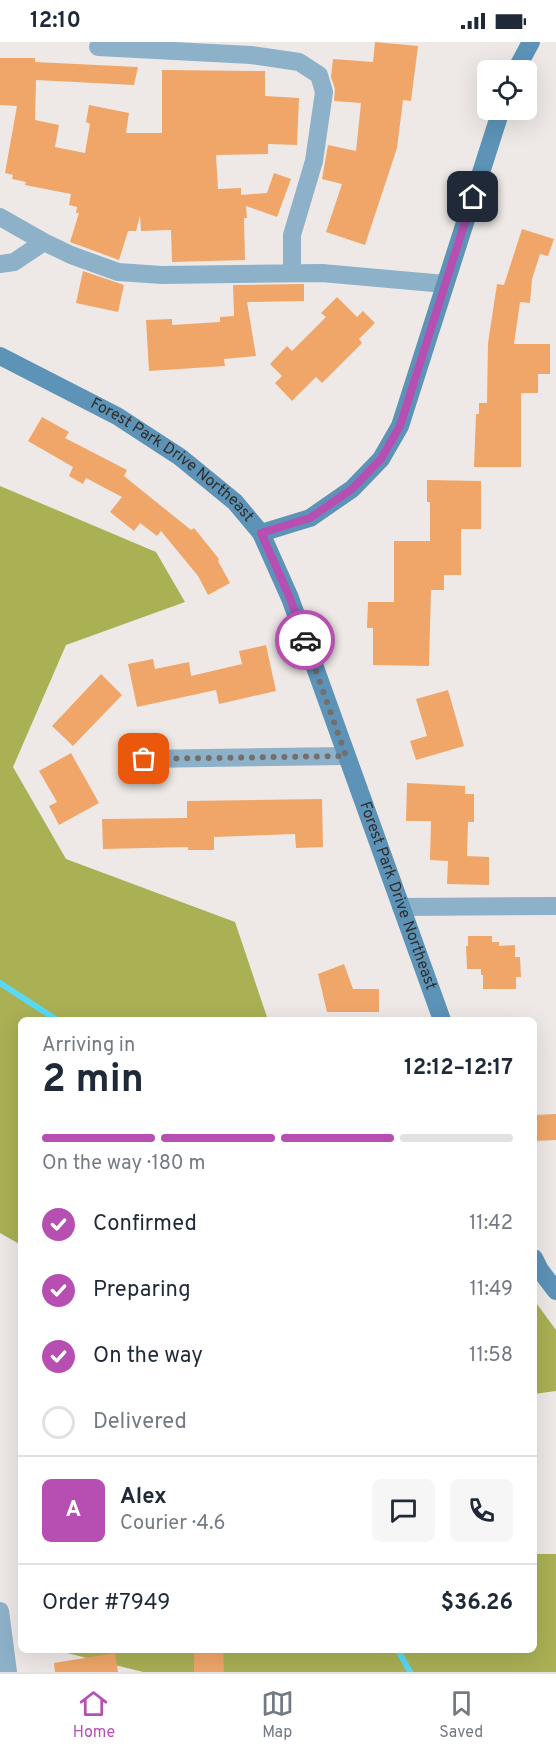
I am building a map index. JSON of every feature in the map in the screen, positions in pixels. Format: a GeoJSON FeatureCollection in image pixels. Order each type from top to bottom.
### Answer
{"type":"FeatureCollection","features":[{"type":"Feature","properties":{"kind":"street"},"geometry":{"type":"LineString","coordinates":[[521,60],[531,42]]}},
{"type":"Feature","properties":{"kind":"street"},"geometry":{"type":"LineString","coordinates":[[98,46],[251,55],[299,62],[319,75],[324,92],[314,161],[292,235],[292,273]]}},
{"type":"Feature","properties":{"kind":"street"},"geometry":{"type":"LineString","coordinates":[[261,533],[310,518],[352,489],[381,459],[400,426],[498,120]]}},
{"type":"Feature","properties":{"kind":"street"},"geometry":{"type":"LineString","coordinates":[[0,217],[70,255],[118,272],[162,275],[322,273],[445,284]]}},
{"type":"Feature","properties":{"kind":"street"},"geometry":{"type":"LineString","coordinates":[[0,264],[14,262],[44,242]]}},
{"type":"Feature","properties":{"kind":"street","name":"Forest Park Drive Northeast"},"geometry":{"type":"LineString","coordinates":[[0,356],[117,416],[180,457],[235,502],[261,533],[290,598],[441,1017]]}},
{"type":"Feature","properties":{"kind":"street"},"geometry":{"type":"LineString","coordinates":[[144,759],[346,756]]}},
{"type":"Feature","properties":{"kind":"street"},"geometry":{"type":"LineString","coordinates":[[401,906],[556,906]]}},
{"type":"Feature","properties":{"kind":"street"},"geometry":{"type":"LineString","coordinates":[[537,1264],[556,1291]]}},
{"type":"Feature","properties":{"kind":"street"},"geometry":{"type":"LineString","coordinates":[[0,1611],[8,1672]]}},
{"type":"Feature","properties":{"kind":"green space"},"geometry":{"type":"Polygon","coordinates":[[[0,486],[156,552],[185,602],[66,645],[13,767],[66,859],[235,922],[267,1017],[18,1017],[18,1243],[0,1233],[0,486]]]}},
{"type":"Feature","properties":{"kind":"green space"},"geometry":{"type":"Polygon","coordinates":[[[537,1304],[556,1330],[556,1391],[537,1394],[537,1304]]]}},
{"type":"Feature","properties":{"kind":"green space"},"geometry":{"type":"Polygon","coordinates":[[[537,1554],[556,1554],[556,1672],[143,1672],[67,1653],[537,1653],[537,1554]]]}},
{"type":"Feature","properties":{"kind":"building"},"geometry":{"type":"Polygon","coordinates":[[[375,42],[418,46],[411,101],[403,100],[397,148],[365,245],[326,232],[342,184],[322,179],[328,145],[356,151],[361,103],[334,101],[335,89],[331,77],[333,59],[373,62],[375,42]]]}},
{"type":"Feature","properties":{"kind":"building"},"geometry":{"type":"Polygon","coordinates":[[[0,58],[35,58],[35,62],[138,67],[134,85],[36,80],[35,120],[59,125],[55,147],[85,153],[90,124],[86,122],[89,105],[129,113],[126,133],[162,133],[162,70],[265,71],[265,96],[299,98],[297,145],[268,144],[268,154],[216,155],[218,189],[241,188],[241,195],[267,193],[274,173],[291,179],[277,217],[246,206],[245,260],[172,262],[171,230],[141,231],[140,215],[136,231],[128,231],[119,260],[70,242],[79,213],[76,213],[77,207],[69,205],[71,194],[25,185],[26,182],[12,179],[13,175],[5,173],[17,106],[0,105],[0,58]]]}},
{"type":"Feature","properties":{"kind":"building"},"geometry":{"type":"Polygon","coordinates":[[[522,229],[554,239],[548,256],[540,254],[532,279],[530,303],[520,302],[514,344],[550,344],[550,374],[538,374],[538,393],[521,393],[521,467],[474,467],[476,414],[479,414],[479,403],[487,403],[488,343],[497,284],[504,285],[522,229]]]}},
{"type":"Feature","properties":{"kind":"building"},"geometry":{"type":"Polygon","coordinates":[[[83,271],[124,285],[118,312],[76,303],[83,271]]]}},
{"type":"Feature","properties":{"kind":"building"},"geometry":{"type":"Polygon","coordinates":[[[304,284],[304,301],[247,302],[256,356],[224,359],[225,366],[149,371],[146,320],[172,319],[172,325],[220,322],[220,317],[234,316],[233,285],[304,284]]]}},
{"type":"Feature","properties":{"kind":"building"},"geometry":{"type":"Polygon","coordinates":[[[337,297],[357,317],[363,311],[375,323],[359,339],[362,343],[322,383],[316,377],[292,401],[275,383],[282,376],[270,364],[287,346],[292,351],[326,317],[321,313],[337,297]]]}},
{"type":"Feature","properties":{"kind":"building"},"geometry":{"type":"Polygon","coordinates":[[[42,417],[69,432],[65,438],[127,470],[124,476],[191,530],[194,528],[219,559],[230,583],[208,595],[198,576],[161,531],[157,536],[140,523],[134,531],[110,512],[122,497],[86,478],[83,484],[69,476],[73,467],[28,441],[42,417]]]}},
{"type":"Feature","properties":{"kind":"building"},"geometry":{"type":"Polygon","coordinates":[[[427,480],[481,481],[481,529],[461,529],[461,575],[444,575],[444,590],[431,590],[429,666],[373,665],[373,628],[367,628],[368,602],[394,602],[394,541],[430,541],[430,502],[427,502],[427,480]]]}},
{"type":"Feature","properties":{"kind":"building"},"geometry":{"type":"Polygon","coordinates":[[[266,645],[276,691],[219,704],[216,690],[137,707],[128,664],[153,659],[155,669],[189,662],[191,676],[242,664],[239,651],[266,645]]]}},
{"type":"Feature","properties":{"kind":"building"},"geometry":{"type":"Polygon","coordinates":[[[101,674],[122,695],[73,746],[52,726],[101,674]]]}},
{"type":"Feature","properties":{"kind":"building"},"geometry":{"type":"Polygon","coordinates":[[[448,690],[464,746],[416,760],[410,741],[427,736],[416,699],[448,690]]]}},
{"type":"Feature","properties":{"kind":"building"},"geometry":{"type":"Polygon","coordinates":[[[71,753],[99,803],[59,825],[49,806],[57,802],[39,771],[71,753]]]}},
{"type":"Feature","properties":{"kind":"building"},"geometry":{"type":"Polygon","coordinates":[[[407,783],[465,786],[465,794],[474,794],[474,822],[468,822],[467,856],[489,857],[489,885],[447,884],[448,861],[430,860],[431,821],[406,821],[407,783]]]}},
{"type":"Feature","properties":{"kind":"building"},"geometry":{"type":"Polygon","coordinates":[[[322,799],[323,847],[296,848],[295,834],[214,837],[214,850],[188,850],[188,847],[103,849],[102,819],[187,818],[187,801],[322,799]]]}},
{"type":"Feature","properties":{"kind":"building"},"geometry":{"type":"Polygon","coordinates":[[[468,936],[492,936],[492,942],[499,942],[499,946],[515,945],[515,957],[520,957],[521,977],[516,977],[516,989],[483,989],[481,969],[467,969],[468,936]]]}},
{"type":"Feature","properties":{"kind":"building"},"geometry":{"type":"Polygon","coordinates":[[[344,964],[353,989],[379,989],[379,1012],[327,1012],[318,974],[344,964]]]}},
{"type":"Feature","properties":{"kind":"building"},"geometry":{"type":"Polygon","coordinates":[[[556,1114],[556,1140],[537,1141],[537,1115],[556,1114]]]}},
{"type":"Feature","properties":{"kind":"building"},"geometry":{"type":"Polygon","coordinates":[[[115,1653],[118,1672],[55,1672],[54,1663],[115,1653]]]}},
{"type":"Feature","properties":{"kind":"building"},"geometry":{"type":"Polygon","coordinates":[[[194,1653],[223,1653],[224,1672],[194,1672],[194,1653]]]}},
{"type":"Feature","properties":{"kind":"waterway"},"geometry":{"type":"LineString","coordinates":[[0,983],[52,1017]]}},
{"type":"Feature","properties":{"kind":"waterway"},"geometry":{"type":"LineString","coordinates":[[400,1653],[410,1672]]}},
{"type":"Feature","properties":{"kind":"way so far"},"geometry":{"type":"LineString","coordinates":[[144,759],[346,756],[305,640]]}},
{"type":"Feature","properties":{"kind":"route"},"geometry":{"type":"LineString","coordinates":[[305,640],[290,598],[261,533],[310,518],[352,489],[381,459],[400,426],[473,197]]}}]}
